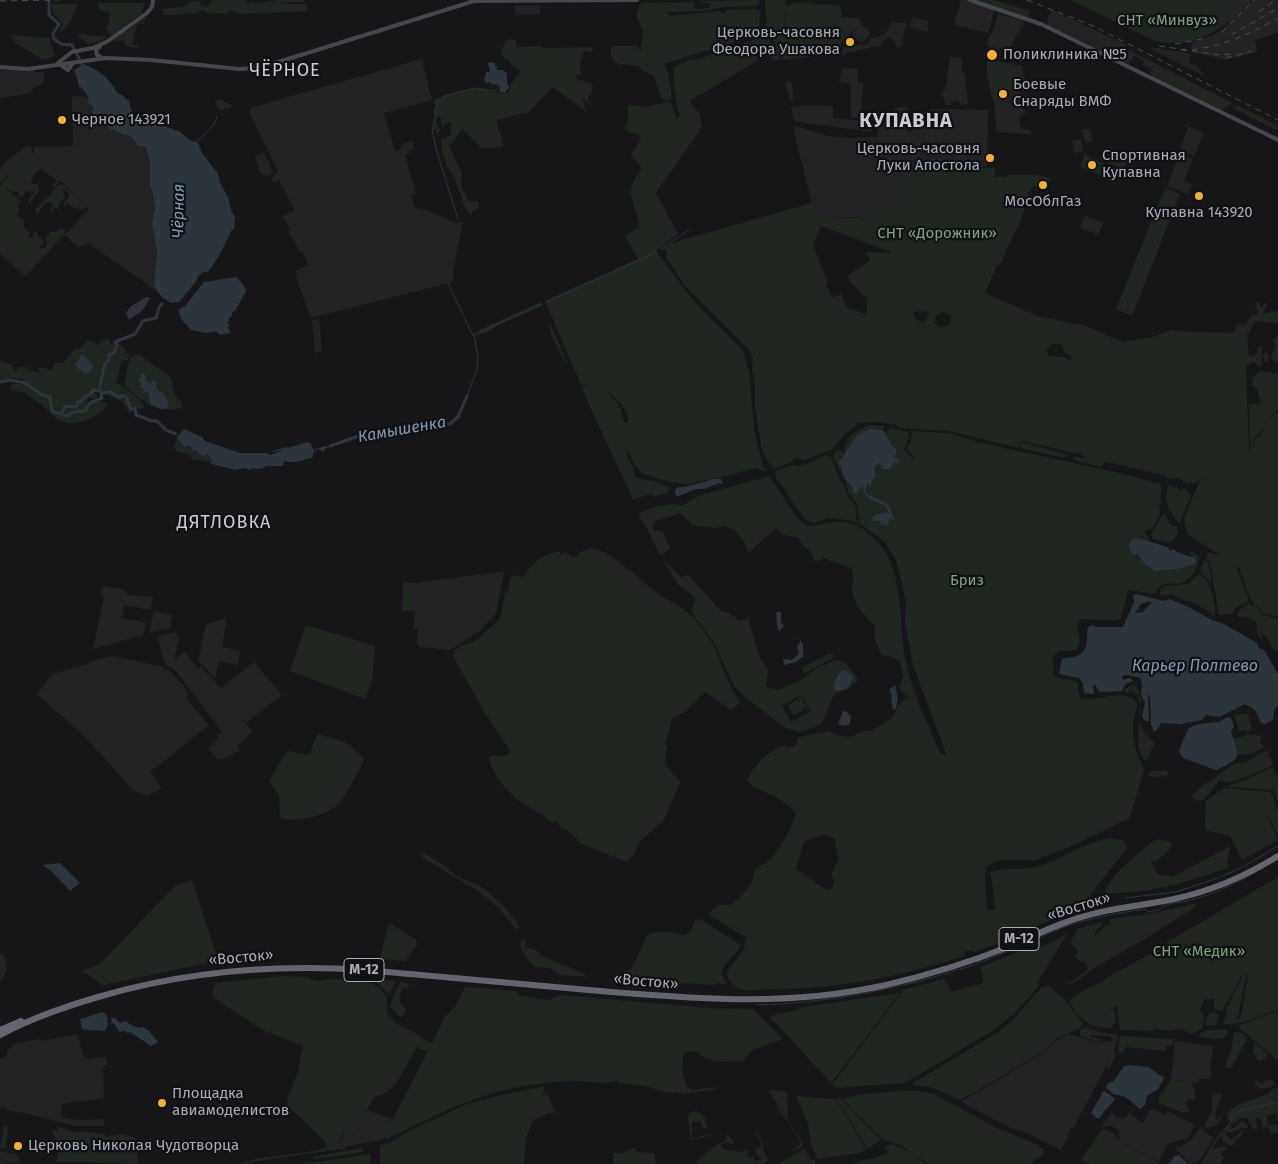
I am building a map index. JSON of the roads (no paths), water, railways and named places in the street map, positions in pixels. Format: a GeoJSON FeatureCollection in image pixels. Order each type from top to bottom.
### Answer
{"type":"FeatureCollection","features":[{"type":"Feature","properties":{"kind":"highway","name":"«Восток»"},"geometry":{"type":"LineString","coordinates":[[751,998],[834,991],[916,975],[991,951],[1104,906],[1172,896],[1217,883],[1244,871],[1278,851]]}},
{"type":"Feature","properties":{"kind":"highway","name":"«Восток»"},"geometry":{"type":"LineString","coordinates":[[0,1035],[59,1009],[126,989],[197,974],[266,968],[347,969],[679,997],[751,998],[836,993],[886,985],[931,974],[985,956],[1083,916],[1118,908],[1173,900],[1208,890],[1246,874],[1278,856]]}},
{"type":"Feature","properties":{"kind":"highway","name":"«Восток»"},"geometry":{"type":"LineString","coordinates":[[0,1030],[57,1007],[135,983],[198,971],[265,965],[354,966],[737,998]]}},
{"type":"Feature","properties":{"kind":"main road"},"geometry":{"type":"LineString","coordinates":[[103,58],[98,56],[96,50],[146,14],[152,7],[153,0]]}},
{"type":"Feature","properties":{"kind":"main road"},"geometry":{"type":"LineString","coordinates":[[0,65],[58,64],[103,58],[145,59],[238,69],[252,68],[318,51],[474,1],[638,0]]}},
{"type":"Feature","properties":{"kind":"main road"},"geometry":{"type":"LineString","coordinates":[[970,0],[1041,24],[1278,140]]}},
{"type":"Feature","properties":{"kind":"main road"},"geometry":{"type":"LineString","coordinates":[[58,64],[72,52],[87,49],[108,41]]}},
{"type":"Feature","properties":{"kind":"main road"},"geometry":{"type":"LineString","coordinates":[[84,60],[93,54],[92,51],[87,49]]}},
{"type":"Feature","properties":{"kind":"main road"},"geometry":{"type":"LineString","coordinates":[[72,52],[69,55],[70,58],[78,61]]}},
{"type":"Feature","properties":{"kind":"main road"},"geometry":{"type":"LineString","coordinates":[[67,63],[72,52]]}},
{"type":"Feature","properties":{"kind":"main road"},"geometry":{"type":"LineString","coordinates":[[58,64],[68,70],[71,64],[78,61]]}},
{"type":"Feature","properties":{"kind":"water"},"geometry":{"type":"Polygon","coordinates":[[[81,63],[98,71],[106,78],[118,94],[129,101],[132,112],[136,117],[180,132],[190,140],[198,143],[202,153],[218,174],[220,183],[228,197],[235,217],[234,229],[231,231],[208,272],[203,272],[198,276],[197,280],[179,302],[171,303],[162,297],[154,287],[157,251],[152,224],[155,207],[150,186],[150,164],[146,148],[138,146],[133,138],[127,135],[112,129],[110,130],[109,127],[97,118],[91,116],[94,107],[87,102],[89,98],[82,88],[79,87],[74,70],[81,66],[81,63]]]}},
{"type":"Feature","properties":{"kind":"water"},"geometry":{"type":"Polygon","coordinates":[[[488,63],[495,63],[495,66],[499,68],[496,68],[497,70],[507,73],[507,84],[509,87],[505,93],[499,91],[500,87],[496,84],[486,83],[484,80],[486,72],[490,72],[488,63]]]}},
{"type":"Feature","properties":{"kind":"water"},"geometry":{"type":"Polygon","coordinates":[[[236,277],[243,284],[246,291],[235,311],[232,312],[229,321],[227,321],[231,333],[220,335],[216,331],[206,333],[191,330],[182,320],[178,310],[185,306],[204,282],[236,277]]]}},
{"type":"Feature","properties":{"kind":"water"},"geometry":{"type":"Polygon","coordinates":[[[146,297],[150,298],[143,310],[129,320],[126,313],[130,307],[146,297]]]}},
{"type":"Feature","properties":{"kind":"water"},"geometry":{"type":"Polygon","coordinates":[[[82,354],[94,366],[86,375],[75,365],[82,354]]]}},
{"type":"Feature","properties":{"kind":"water"},"geometry":{"type":"Polygon","coordinates":[[[143,373],[146,381],[151,384],[153,380],[156,383],[157,390],[164,393],[169,402],[167,408],[161,409],[151,405],[148,392],[142,393],[145,388],[141,388],[138,379],[139,377],[141,379],[143,373]]]}},
{"type":"Feature","properties":{"kind":"water"},"geometry":{"type":"Polygon","coordinates":[[[184,429],[202,437],[205,441],[240,453],[266,453],[270,455],[285,450],[270,452],[308,442],[313,450],[326,446],[328,448],[323,449],[325,450],[323,452],[319,449],[314,451],[312,458],[294,462],[284,461],[283,466],[235,470],[212,464],[210,463],[212,460],[207,454],[203,457],[199,453],[197,455],[198,452],[190,446],[184,447],[177,437],[184,429]]]}},
{"type":"Feature","properties":{"kind":"water"},"geometry":{"type":"Polygon","coordinates":[[[871,429],[883,430],[896,449],[896,454],[893,458],[897,458],[900,462],[893,463],[891,469],[882,469],[879,463],[874,467],[876,476],[871,482],[871,487],[868,483],[865,490],[867,494],[888,504],[895,520],[889,519],[888,528],[887,525],[881,525],[880,521],[873,521],[872,517],[888,512],[886,506],[868,497],[863,486],[857,493],[853,493],[853,488],[845,478],[839,462],[857,435],[871,429]]]}},
{"type":"Feature","properties":{"kind":"water"},"geometry":{"type":"Polygon","coordinates":[[[721,479],[723,485],[719,483],[705,489],[696,489],[676,496],[675,490],[678,487],[721,479]]]}},
{"type":"Feature","properties":{"kind":"water"},"geometry":{"type":"Polygon","coordinates":[[[1134,538],[1170,548],[1168,549],[1170,551],[1173,549],[1195,558],[1196,563],[1183,568],[1155,571],[1144,563],[1138,554],[1133,554],[1129,549],[1130,543],[1134,538]]]}},
{"type":"Feature","properties":{"kind":"water","name":"Карьер Полтево"},"geometry":{"type":"Polygon","coordinates":[[[1136,594],[1163,601],[1170,599],[1224,624],[1257,643],[1259,648],[1264,650],[1278,674],[1278,705],[1274,710],[1273,720],[1265,724],[1261,723],[1255,710],[1245,704],[1219,717],[1206,715],[1202,720],[1181,724],[1160,723],[1160,726],[1154,732],[1151,724],[1150,695],[1148,696],[1149,721],[1142,717],[1145,703],[1141,694],[1142,684],[1140,678],[1128,675],[1122,676],[1123,680],[1130,678],[1133,681],[1126,684],[1122,691],[1099,692],[1095,685],[1093,685],[1094,694],[1084,693],[1083,683],[1079,678],[1059,674],[1062,659],[1077,656],[1084,651],[1087,643],[1088,627],[1093,625],[1096,627],[1123,627],[1134,602],[1133,595],[1136,594]],[[1150,601],[1141,604],[1135,613],[1144,612],[1152,603],[1150,601]]]}},
{"type":"Feature","properties":{"kind":"water"},"geometry":{"type":"Polygon","coordinates":[[[776,612],[781,612],[781,622],[784,626],[779,631],[777,624],[776,612]]]}},
{"type":"Feature","properties":{"kind":"water"},"geometry":{"type":"Polygon","coordinates":[[[799,637],[803,644],[804,656],[796,662],[784,665],[783,659],[792,660],[799,654],[797,646],[800,643],[799,637]]]}},
{"type":"Feature","properties":{"kind":"water"},"geometry":{"type":"Polygon","coordinates":[[[843,670],[852,675],[852,680],[848,688],[838,691],[834,690],[836,679],[843,670]]]}},
{"type":"Feature","properties":{"kind":"water"},"geometry":{"type":"Polygon","coordinates":[[[895,685],[897,701],[895,710],[893,709],[892,696],[889,690],[895,685]]]}},
{"type":"Feature","properties":{"kind":"water"},"geometry":{"type":"Polygon","coordinates":[[[843,711],[847,712],[851,717],[849,725],[838,724],[843,711]]]}},
{"type":"Feature","properties":{"kind":"water"},"geometry":{"type":"Polygon","coordinates":[[[1227,717],[1231,718],[1234,726],[1231,731],[1237,751],[1237,755],[1232,762],[1216,770],[1183,758],[1179,752],[1189,728],[1199,724],[1219,722],[1227,717]]]}},
{"type":"Feature","properties":{"kind":"water"},"geometry":{"type":"Polygon","coordinates":[[[60,863],[80,883],[70,891],[50,870],[42,865],[60,863]]]}},
{"type":"Feature","properties":{"kind":"water"},"geometry":{"type":"Polygon","coordinates":[[[103,1012],[107,1016],[108,1025],[105,1031],[82,1029],[80,1019],[103,1012]]]}},
{"type":"Feature","properties":{"kind":"water"},"geometry":{"type":"Polygon","coordinates":[[[114,1017],[120,1023],[126,1021],[134,1026],[143,1027],[158,1042],[151,1046],[130,1032],[119,1032],[114,1023],[110,1024],[112,1022],[111,1018],[114,1017]]]}},
{"type":"Feature","properties":{"kind":"water"},"geometry":{"type":"Polygon","coordinates":[[[1124,1066],[1148,1067],[1164,1078],[1158,1089],[1147,1096],[1145,1105],[1140,1109],[1125,1097],[1115,1095],[1106,1088],[1108,1083],[1113,1082],[1124,1066]]]}},
{"type":"Feature","properties":{"kind":"water"},"geometry":{"type":"Polygon","coordinates":[[[1105,1091],[1115,1099],[1098,1119],[1091,1113],[1105,1091]]]}},
{"type":"Feature","properties":{"kind":"water"},"geometry":{"type":"Polygon","coordinates":[[[1179,1155],[1188,1164],[1168,1164],[1175,1156],[1179,1155]]]}},
{"type":"Feature","properties":{"kind":"waterway","name":"Чёрная"},"geometry":{"type":"LineString","coordinates":[[49,0],[49,15],[59,24],[53,34],[54,39],[61,44],[72,45],[81,63]]}},
{"type":"Feature","properties":{"kind":"waterway","name":"Камышенка"},"geometry":{"type":"LineString","coordinates":[[476,88],[494,91],[498,87]]}},
{"type":"Feature","properties":{"kind":"waterway","name":"Камышенка"},"geometry":{"type":"LineString","coordinates":[[458,219],[437,152],[432,129],[436,115],[434,112],[437,105],[434,102],[445,96],[474,88]]}},
{"type":"Feature","properties":{"kind":"waterway"},"geometry":{"type":"LineString","coordinates":[[196,142],[214,125],[217,116]]}},
{"type":"Feature","properties":{"kind":"waterway"},"geometry":{"type":"LineString","coordinates":[[661,249],[690,229]]}},
{"type":"Feature","properties":{"kind":"waterway"},"geometry":{"type":"LineString","coordinates":[[546,302],[657,252]]}},
{"type":"Feature","properties":{"kind":"waterway","name":"Камышенка"},"geometry":{"type":"LineString","coordinates":[[448,283],[463,315]]}},
{"type":"Feature","properties":{"kind":"waterway","name":"Чёрная"},"geometry":{"type":"LineString","coordinates":[[0,382],[10,380],[25,383],[42,395],[50,397],[52,411],[61,414],[65,406],[77,406],[78,402],[92,393],[92,390],[99,391],[105,363],[109,361],[109,355],[114,353],[117,344],[115,342],[135,334],[143,321],[156,318],[159,307],[162,304]]}},
{"type":"Feature","properties":{"kind":"waterway"},"geometry":{"type":"LineString","coordinates":[[474,335],[542,304]]}},
{"type":"Feature","properties":{"kind":"waterway","name":"Камышенка"},"geometry":{"type":"LineString","coordinates":[[464,317],[474,335],[478,356],[477,369],[467,396]]}},
{"type":"Feature","properties":{"kind":"waterway","name":"Камышенка"},"geometry":{"type":"LineString","coordinates":[[61,414],[67,416],[73,412],[85,411],[90,403],[102,398],[101,393],[111,392],[116,396],[121,397],[122,395],[126,397],[131,409],[135,408],[136,415],[157,421],[166,430],[176,434]]}},
{"type":"Feature","properties":{"kind":"waterway","name":"Камышенка"},"geometry":{"type":"LineString","coordinates":[[330,446],[356,437],[450,424],[458,417],[467,396]]}},
{"type":"Feature","properties":{"kind":"waterway"},"geometry":{"type":"LineString","coordinates":[[1220,877],[1245,866],[1278,846]]}},
{"type":"Feature","properties":{"kind":"waterway"},"geometry":{"type":"LineString","coordinates":[[757,1005],[839,998],[920,981],[973,965],[1074,924],[1104,916],[1145,909],[1148,912],[1159,910],[1169,904],[1201,897],[1228,887],[1263,868]]}},
{"type":"Feature","properties":{"kind":"waterway"},"geometry":{"type":"LineString","coordinates":[[1125,898],[1176,892],[1218,878]]}},
{"type":"Feature","properties":{"kind":"waterway"},"geometry":{"type":"LineString","coordinates":[[1202,1164],[1220,1134],[1239,1111],[1278,1102]]}},
{"type":"Feature","properties":{"kind":"railway"},"geometry":{"type":"LineString","coordinates":[[0,1],[58,0]]}},
{"type":"Feature","properties":{"kind":"railway"},"geometry":{"type":"LineString","coordinates":[[1027,0],[1093,26],[1278,120]]}},
{"type":"Feature","properties":{"kind":"railway"},"geometry":{"type":"LineString","coordinates":[[1222,32],[1254,0]]}},
{"type":"Feature","properties":{"kind":"railway"},"geometry":{"type":"LineString","coordinates":[[1259,12],[1275,0]]}},
{"type":"Feature","properties":{"kind":"railway"},"geometry":{"type":"LineString","coordinates":[[1231,35],[1278,8]]}},
{"type":"Feature","properties":{"kind":"railway"},"geometry":{"type":"LineString","coordinates":[[1181,50],[1193,50],[1218,45],[1256,30],[1278,18]]}},
{"type":"Feature","properties":{"kind":"railway"},"geometry":{"type":"LineString","coordinates":[[1175,44],[1206,38]]}},
{"type":"Feature","properties":{"kind":"railway"},"geometry":{"type":"LineString","coordinates":[[1159,46],[1220,55],[1231,54]]}},
{"type":"Feature","properties":{"kind":"railway"},"geometry":{"type":"LineString","coordinates":[[1226,58],[1252,51]]}},
{"type":"Feature","properties":{"kind":"place","name":"Церковь-часовня Феодора Ушакова"},"geometry":{"type":"Point","coordinates":[850,42]}},
{"type":"Feature","properties":{"kind":"place","name":"Поликлиника №5"},"geometry":{"type":"Point","coordinates":[992,55]}},
{"type":"Feature","properties":{"kind":"place","name":"Боевые Снаряды ВМФ"},"geometry":{"type":"Point","coordinates":[1003,94]}},
{"type":"Feature","properties":{"kind":"place","name":"Черное 143921"},"geometry":{"type":"Point","coordinates":[62,120]}},
{"type":"Feature","properties":{"kind":"place","name":"Церковь-часовня Луки Апостола"},"geometry":{"type":"Point","coordinates":[990,158]}},
{"type":"Feature","properties":{"kind":"place","name":"Спортивная Купавна"},"geometry":{"type":"Point","coordinates":[1092,165]}},
{"type":"Feature","properties":{"kind":"place","name":"МосОблГаз"},"geometry":{"type":"Point","coordinates":[1043,185]}},
{"type":"Feature","properties":{"kind":"place","name":"Купавна 143920"},"geometry":{"type":"Point","coordinates":[1199,196]}},
{"type":"Feature","properties":{"kind":"place","name":"Площадка авиамоделистов"},"geometry":{"type":"Point","coordinates":[162,1103]}},
{"type":"Feature","properties":{"kind":"place","name":"Церковь Николая Чудотворца"},"geometry":{"type":"Point","coordinates":[18,1146]}},
{"type":"Feature","properties":{"kind":"district","name":"ЧЁРНОЕ"},"geometry":{"type":"Point","coordinates":[285,71]}},
{"type":"Feature","properties":{"kind":"district","name":"КУПАВНА"},"geometry":{"type":"Point","coordinates":[906,121]}},
{"type":"Feature","properties":{"kind":"district","name":"ДЯТЛОВКА"},"geometry":{"type":"Point","coordinates":[224,523]}},
{"type":"Feature","properties":{"kind":"park label","name":"СНТ «Минвуз»"},"geometry":{"type":"Point","coordinates":[1167,21]}},
{"type":"Feature","properties":{"kind":"park label","name":"СНТ «Дорожник»"},"geometry":{"type":"Point","coordinates":[937,234]}},
{"type":"Feature","properties":{"kind":"park label","name":"Бриз"},"geometry":{"type":"Point","coordinates":[967,581]}},
{"type":"Feature","properties":{"kind":"park label","name":"СНТ «Медик»"},"geometry":{"type":"Point","coordinates":[1199,952]}}]}
